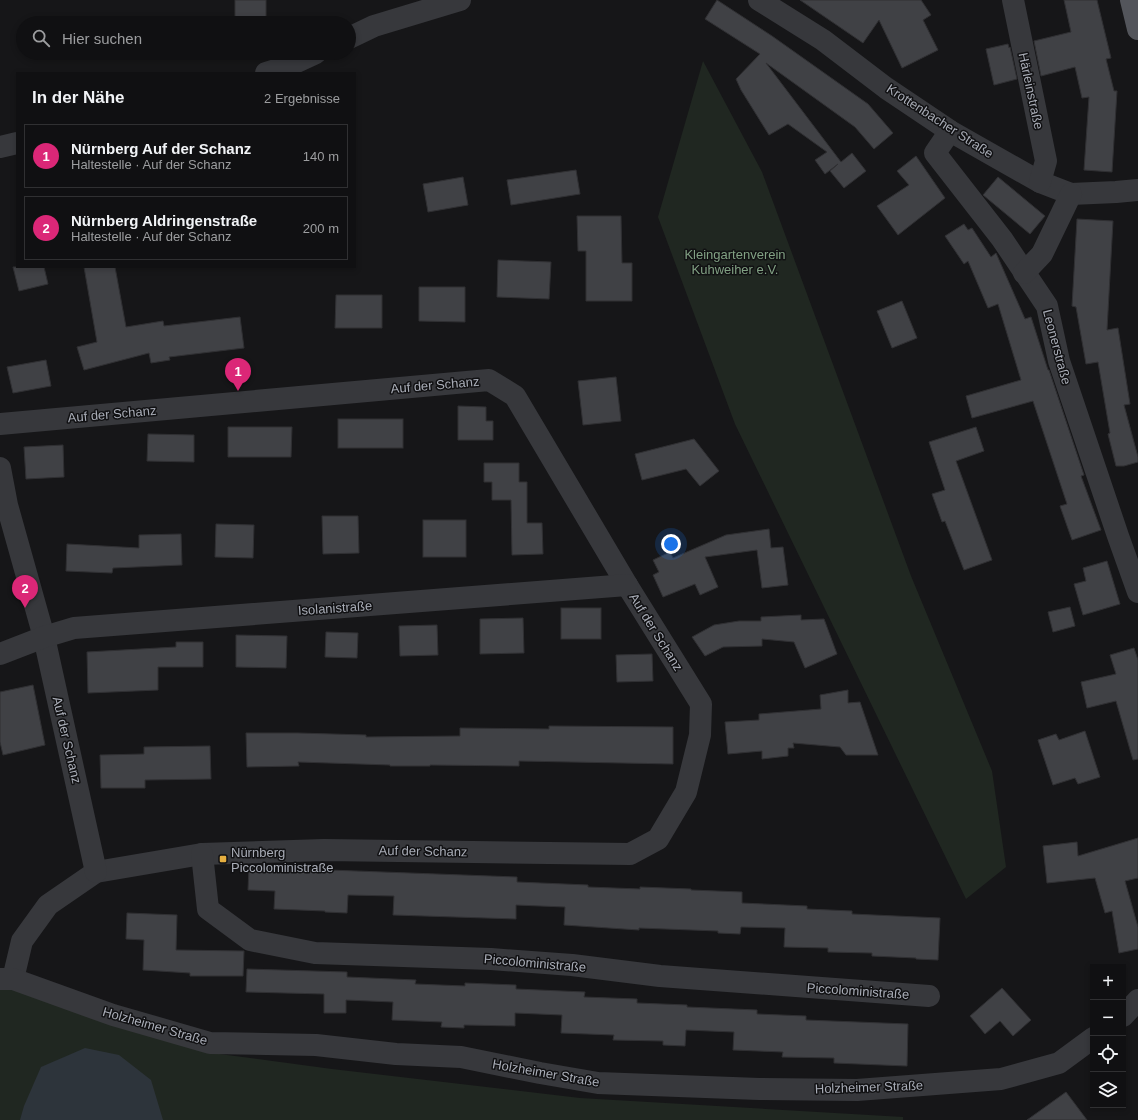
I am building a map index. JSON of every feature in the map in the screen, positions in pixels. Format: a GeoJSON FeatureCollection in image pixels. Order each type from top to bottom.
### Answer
{"type":"FeatureCollection","features":[{"type":"Feature","properties":{"kind":"main road"},"geometry":{"type":"LineString","coordinates":[[1131,0],[1138,29]]}},
{"type":"Feature","properties":{"kind":"street"},"geometry":{"type":"LineString","coordinates":[[356,35],[374,26],[460,0]]}},
{"type":"Feature","properties":{"kind":"street","name":"Krottenbacher Straße"},"geometry":{"type":"LineString","coordinates":[[759,0],[823,40],[886,88],[950,131],[1040,182],[1071,194],[1138,190]]}},
{"type":"Feature","properties":{"kind":"street","name":"Härleinstraße"},"geometry":{"type":"LineString","coordinates":[[1013,0],[1046,161],[1040,182]]}},
{"type":"Feature","properties":{"kind":"street"},"geometry":{"type":"LineString","coordinates":[[269,72],[301,60]]}},
{"type":"Feature","properties":{"kind":"street","name":"Leonerstraße"},"geometry":{"type":"LineString","coordinates":[[950,131],[936,153],[1002,239],[1047,306],[1059,361],[1138,592]]}},
{"type":"Feature","properties":{"kind":"street"},"geometry":{"type":"LineString","coordinates":[[0,147],[16,143]]}},
{"type":"Feature","properties":{"kind":"street"},"geometry":{"type":"LineString","coordinates":[[1024,273],[1042,254],[1071,194]]}},
{"type":"Feature","properties":{"kind":"street","name":"Auf der Schanz"},"geometry":{"type":"LineString","coordinates":[[0,424],[490,380],[515,396],[627,585],[701,704],[700,735],[686,792],[658,839],[630,854],[324,850],[202,854],[96,872],[48,905],[22,941],[7,979]]}},
{"type":"Feature","properties":{"kind":"street","name":"Auf der Schanz"},"geometry":{"type":"LineString","coordinates":[[0,468],[3,506],[44,637],[96,872]]}},
{"type":"Feature","properties":{"kind":"street","name":"Isolanistraße"},"geometry":{"type":"LineString","coordinates":[[0,654],[44,637],[74,628],[627,585]]}},
{"type":"Feature","properties":{"kind":"street","name":"Piccoloministraße"},"geometry":{"type":"LineString","coordinates":[[202,854],[208,909],[250,940],[315,953],[491,959],[572,965],[660,976],[929,996]]}},
{"type":"Feature","properties":{"kind":"street","name":"Holzheimer Straße"},"geometry":{"type":"LineString","coordinates":[[7,979],[113,1014],[210,1043],[316,1045],[396,1054],[461,1057],[598,1083],[759,1090],[857,1090],[1001,1079],[1058,1063],[1090,1040]]}},
{"type":"Feature","properties":{"kind":"street"},"geometry":{"type":"LineString","coordinates":[[1126,1013],[1138,1000]]}},
{"type":"Feature","properties":{"kind":"green space","name":"Kleingartenverein Kuhweiher e.V."},"geometry":{"type":"Polygon","coordinates":[[[703,61],[762,172],[911,576],[992,771],[1006,867],[966,899],[735,424],[658,217],[703,61]]]}},
{"type":"Feature","properties":{"kind":"green space"},"geometry":{"type":"Polygon","coordinates":[[[0,977],[212,1053],[332,1069],[580,1098],[903,1117],[903,1120],[0,1120],[0,977]]]}},
{"type":"Feature","properties":{"kind":"shaded area"},"geometry":{"type":"Polygon","coordinates":[[[85,1048],[119,1055],[151,1080],[163,1120],[20,1120],[24,1106],[41,1067],[85,1048]]]}},
{"type":"Feature","properties":{"kind":"building"},"geometry":{"type":"Polygon","coordinates":[[[235,0],[266,0],[266,16],[235,16],[235,0]]]}},
{"type":"Feature","properties":{"kind":"building"},"geometry":{"type":"Polygon","coordinates":[[[717,0],[772,36],[868,104],[893,133],[874,149],[855,127],[766,63],[841,162],[852,153],[866,171],[844,188],[830,171],[838,164],[825,174],[815,160],[827,152],[788,124],[769,135],[741,90],[736,79],[760,54],[705,19],[717,0]]]}},
{"type":"Feature","properties":{"kind":"building"},"geometry":{"type":"Polygon","coordinates":[[[800,0],[921,0],[931,15],[923,20],[938,50],[902,68],[879,20],[863,43],[800,0]]]}},
{"type":"Feature","properties":{"kind":"building"},"geometry":{"type":"Polygon","coordinates":[[[1064,0],[1097,0],[1111,58],[1106,59],[1114,91],[1117,91],[1112,172],[1084,170],[1089,97],[1082,98],[1075,67],[1041,76],[1034,41],[1071,32],[1064,0]]]}},
{"type":"Feature","properties":{"kind":"building"},"geometry":{"type":"Polygon","coordinates":[[[1008,44],[1017,79],[994,85],[986,49],[1008,44]]]}},
{"type":"Feature","properties":{"kind":"building"},"geometry":{"type":"Polygon","coordinates":[[[916,156],[945,198],[898,235],[877,206],[909,185],[897,171],[916,156]]]}},
{"type":"Feature","properties":{"kind":"building"},"geometry":{"type":"Polygon","coordinates":[[[576,170],[580,194],[511,205],[507,180],[576,170]]]}},
{"type":"Feature","properties":{"kind":"building"},"geometry":{"type":"Polygon","coordinates":[[[463,177],[468,205],[428,212],[423,184],[463,177]]]}},
{"type":"Feature","properties":{"kind":"building"},"geometry":{"type":"Polygon","coordinates":[[[998,177],[1045,216],[1030,234],[983,195],[998,177]]]}},
{"type":"Feature","properties":{"kind":"building"},"geometry":{"type":"Polygon","coordinates":[[[577,216],[621,216],[622,263],[632,263],[632,301],[586,301],[586,251],[578,251],[577,216]]]}},
{"type":"Feature","properties":{"kind":"building"},"geometry":{"type":"Polygon","coordinates":[[[1077,219],[1113,221],[1107,330],[1118,328],[1130,404],[1124,405],[1138,457],[1138,462],[1124,466],[1116,466],[1108,434],[1110,433],[1098,362],[1086,364],[1076,307],[1072,306],[1077,219]]]}},
{"type":"Feature","properties":{"kind":"building"},"geometry":{"type":"Polygon","coordinates":[[[964,224],[968,230],[972,228],[991,257],[996,253],[1025,319],[1031,317],[1084,475],[1081,476],[1101,530],[1072,540],[1060,506],[1067,504],[1033,401],[972,418],[966,396],[1021,380],[998,304],[988,308],[968,261],[964,264],[945,236],[964,224]]]}},
{"type":"Feature","properties":{"kind":"building"},"geometry":{"type":"Polygon","coordinates":[[[498,260],[551,262],[549,299],[497,297],[498,260]]]}},
{"type":"Feature","properties":{"kind":"building"},"geometry":{"type":"Polygon","coordinates":[[[13,267],[44,268],[48,284],[19,291],[13,267]]]}},
{"type":"Feature","properties":{"kind":"building"},"geometry":{"type":"Polygon","coordinates":[[[84,268],[115,268],[126,327],[163,321],[164,326],[240,317],[244,348],[169,357],[170,360],[151,363],[149,353],[84,370],[77,347],[97,342],[84,268]]]}},
{"type":"Feature","properties":{"kind":"building"},"geometry":{"type":"Polygon","coordinates":[[[419,287],[465,287],[465,322],[419,321],[419,287]]]}},
{"type":"Feature","properties":{"kind":"building"},"geometry":{"type":"Polygon","coordinates":[[[336,295],[382,295],[382,328],[335,328],[336,295]]]}},
{"type":"Feature","properties":{"kind":"building"},"geometry":{"type":"Polygon","coordinates":[[[902,301],[917,338],[892,348],[877,311],[902,301]]]}},
{"type":"Feature","properties":{"kind":"building"},"geometry":{"type":"Polygon","coordinates":[[[46,360],[51,386],[13,393],[7,367],[46,360]]]}},
{"type":"Feature","properties":{"kind":"building"},"geometry":{"type":"Polygon","coordinates":[[[616,377],[621,421],[583,425],[578,381],[616,377]]]}},
{"type":"Feature","properties":{"kind":"building"},"geometry":{"type":"Polygon","coordinates":[[[458,406],[486,407],[486,421],[493,421],[493,440],[458,440],[458,406]]]}},
{"type":"Feature","properties":{"kind":"building"},"geometry":{"type":"Polygon","coordinates":[[[338,419],[403,419],[403,448],[338,448],[338,419]]]}},
{"type":"Feature","properties":{"kind":"building"},"geometry":{"type":"Polygon","coordinates":[[[228,427],[292,427],[291,457],[228,457],[228,427]]]}},
{"type":"Feature","properties":{"kind":"building"},"geometry":{"type":"Polygon","coordinates":[[[976,427],[984,451],[956,461],[992,560],[964,570],[945,521],[942,522],[932,494],[945,490],[929,442],[976,427]]]}},
{"type":"Feature","properties":{"kind":"building"},"geometry":{"type":"Polygon","coordinates":[[[148,434],[194,435],[194,462],[147,461],[148,434]]]}},
{"type":"Feature","properties":{"kind":"building"},"geometry":{"type":"Polygon","coordinates":[[[694,439],[719,471],[700,486],[686,469],[642,480],[635,454],[694,439]]]}},
{"type":"Feature","properties":{"kind":"building"},"geometry":{"type":"Polygon","coordinates":[[[63,445],[64,477],[26,479],[24,447],[63,445]]]}},
{"type":"Feature","properties":{"kind":"building"},"geometry":{"type":"Polygon","coordinates":[[[484,463],[519,463],[519,482],[527,482],[527,523],[542,523],[543,554],[512,555],[511,500],[492,500],[492,482],[484,482],[484,463]]]}},
{"type":"Feature","properties":{"kind":"building"},"geometry":{"type":"Polygon","coordinates":[[[322,516],[358,516],[359,553],[323,554],[322,516]]]}},
{"type":"Feature","properties":{"kind":"building"},"geometry":{"type":"Polygon","coordinates":[[[423,520],[466,520],[466,557],[423,557],[423,520]]]}},
{"type":"Feature","properties":{"kind":"building"},"geometry":{"type":"Polygon","coordinates":[[[216,524],[254,525],[253,558],[215,557],[216,524]]]}},
{"type":"Feature","properties":{"kind":"building"},"geometry":{"type":"Polygon","coordinates":[[[769,529],[771,548],[783,547],[788,585],[762,588],[757,550],[705,557],[718,587],[700,595],[695,584],[663,597],[653,575],[659,572],[653,560],[670,552],[673,558],[726,535],[769,529]]]}},
{"type":"Feature","properties":{"kind":"building"},"geometry":{"type":"Polygon","coordinates":[[[181,534],[182,565],[113,568],[112,573],[66,571],[67,544],[139,548],[139,535],[181,534]]]}},
{"type":"Feature","properties":{"kind":"building"},"geometry":{"type":"Polygon","coordinates":[[[1107,561],[1120,604],[1083,615],[1074,584],[1086,581],[1083,568],[1107,561]]]}},
{"type":"Feature","properties":{"kind":"building"},"geometry":{"type":"Polygon","coordinates":[[[1070,607],[1075,626],[1053,632],[1048,612],[1070,607]]]}},
{"type":"Feature","properties":{"kind":"building"},"geometry":{"type":"Polygon","coordinates":[[[561,608],[601,608],[601,639],[561,639],[561,608]]]}},
{"type":"Feature","properties":{"kind":"building"},"geometry":{"type":"Polygon","coordinates":[[[801,615],[801,620],[824,619],[837,654],[805,668],[794,642],[762,639],[762,646],[723,647],[705,656],[692,637],[714,625],[739,621],[761,621],[761,617],[801,615]]]}},
{"type":"Feature","properties":{"kind":"building"},"geometry":{"type":"Polygon","coordinates":[[[523,618],[524,653],[480,654],[480,619],[523,618]]]}},
{"type":"Feature","properties":{"kind":"building"},"geometry":{"type":"Polygon","coordinates":[[[437,625],[438,655],[400,656],[399,626],[437,625]]]}},
{"type":"Feature","properties":{"kind":"building"},"geometry":{"type":"Polygon","coordinates":[[[326,632],[358,633],[357,658],[325,657],[326,632]]]}},
{"type":"Feature","properties":{"kind":"building"},"geometry":{"type":"Polygon","coordinates":[[[236,635],[287,636],[286,668],[236,667],[236,635]]]}},
{"type":"Feature","properties":{"kind":"building"},"geometry":{"type":"Polygon","coordinates":[[[176,642],[203,642],[203,667],[158,667],[158,690],[88,693],[87,652],[176,647],[176,642]]]}},
{"type":"Feature","properties":{"kind":"building"},"geometry":{"type":"Polygon","coordinates":[[[1134,648],[1138,660],[1138,759],[1133,760],[1116,701],[1087,708],[1081,682],[1116,674],[1110,655],[1134,648]]]}},
{"type":"Feature","properties":{"kind":"building"},"geometry":{"type":"Polygon","coordinates":[[[652,654],[653,681],[617,682],[616,655],[652,654]]]}},
{"type":"Feature","properties":{"kind":"building"},"geometry":{"type":"Polygon","coordinates":[[[33,685],[45,745],[3,755],[0,742],[0,692],[33,685]]]}},
{"type":"Feature","properties":{"kind":"building"},"geometry":{"type":"Polygon","coordinates":[[[848,690],[848,703],[860,702],[878,755],[846,755],[840,747],[793,743],[794,748],[788,748],[788,756],[762,759],[762,751],[728,754],[725,722],[759,720],[759,714],[821,709],[820,695],[848,690]]]}},
{"type":"Feature","properties":{"kind":"building"},"geometry":{"type":"Polygon","coordinates":[[[549,726],[673,727],[673,764],[519,761],[519,766],[390,766],[298,762],[299,766],[247,767],[246,733],[366,735],[366,737],[460,736],[460,728],[549,729],[549,726]]]}},
{"type":"Feature","properties":{"kind":"building"},"geometry":{"type":"Polygon","coordinates":[[[1085,731],[1100,777],[1078,784],[1075,778],[1053,785],[1038,740],[1056,734],[1059,740],[1085,731]]]}},
{"type":"Feature","properties":{"kind":"building"},"geometry":{"type":"Polygon","coordinates":[[[210,746],[211,779],[145,780],[145,788],[101,788],[100,755],[144,754],[144,747],[210,746]]]}},
{"type":"Feature","properties":{"kind":"building"},"geometry":{"type":"Polygon","coordinates":[[[1138,838],[1138,878],[1125,881],[1138,927],[1138,949],[1119,953],[1112,911],[1105,913],[1095,878],[1047,883],[1043,846],[1077,842],[1078,856],[1138,838]]]}},
{"type":"Feature","properties":{"kind":"building"},"geometry":{"type":"Polygon","coordinates":[[[249,867],[517,877],[517,882],[588,885],[588,887],[640,889],[640,887],[742,892],[742,903],[807,906],[807,909],[852,911],[852,914],[940,918],[938,960],[872,956],[872,953],[828,952],[828,948],[784,947],[785,928],[741,927],[740,934],[718,933],[718,931],[639,928],[639,930],[564,925],[565,907],[516,905],[516,919],[393,915],[394,896],[348,895],[347,913],[274,909],[275,891],[248,890],[249,867]]]}},
{"type":"Feature","properties":{"kind":"building"},"geometry":{"type":"Polygon","coordinates":[[[127,913],[177,915],[176,950],[244,951],[243,976],[190,976],[190,973],[143,970],[144,940],[126,939],[127,913]]]}},
{"type":"Feature","properties":{"kind":"building"},"geometry":{"type":"Polygon","coordinates":[[[247,969],[347,972],[347,977],[416,980],[415,984],[465,986],[465,983],[516,985],[516,989],[585,992],[584,997],[637,999],[637,1003],[757,1010],[757,1014],[806,1016],[806,1020],[908,1024],[907,1066],[834,1063],[834,1058],[782,1057],[783,1052],[733,1050],[734,1032],[686,1030],[685,1046],[663,1045],[663,1041],[613,1040],[614,1035],[561,1033],[562,1015],[515,1013],[515,1026],[464,1025],[464,1028],[441,1027],[442,1022],[392,1020],[393,1002],[346,1000],[346,1013],[324,1013],[324,994],[246,992],[247,969]]]}},
{"type":"Feature","properties":{"kind":"building"},"geometry":{"type":"Polygon","coordinates":[[[1002,988],[1031,1020],[1013,1036],[1000,1021],[985,1034],[970,1016],[1002,988]]]}},
{"type":"Feature","properties":{"kind":"building"},"geometry":{"type":"Polygon","coordinates":[[[1066,1092],[1087,1120],[1027,1120],[1066,1092]]]}},
{"type":"Feature","properties":{"kind":"place","name":"Nürnberg Auf der Schanz"},"geometry":{"type":"Point","coordinates":[238,391]}},
{"type":"Feature","properties":{"kind":"place","name":"Nürnberg Aldringenstraße"},"geometry":{"type":"Point","coordinates":[25,608]}},
{"type":"Feature","properties":{"kind":"place","name":"Nürnberg Piccoloministraße"},"geometry":{"type":"Point","coordinates":[223,859]}}]}
